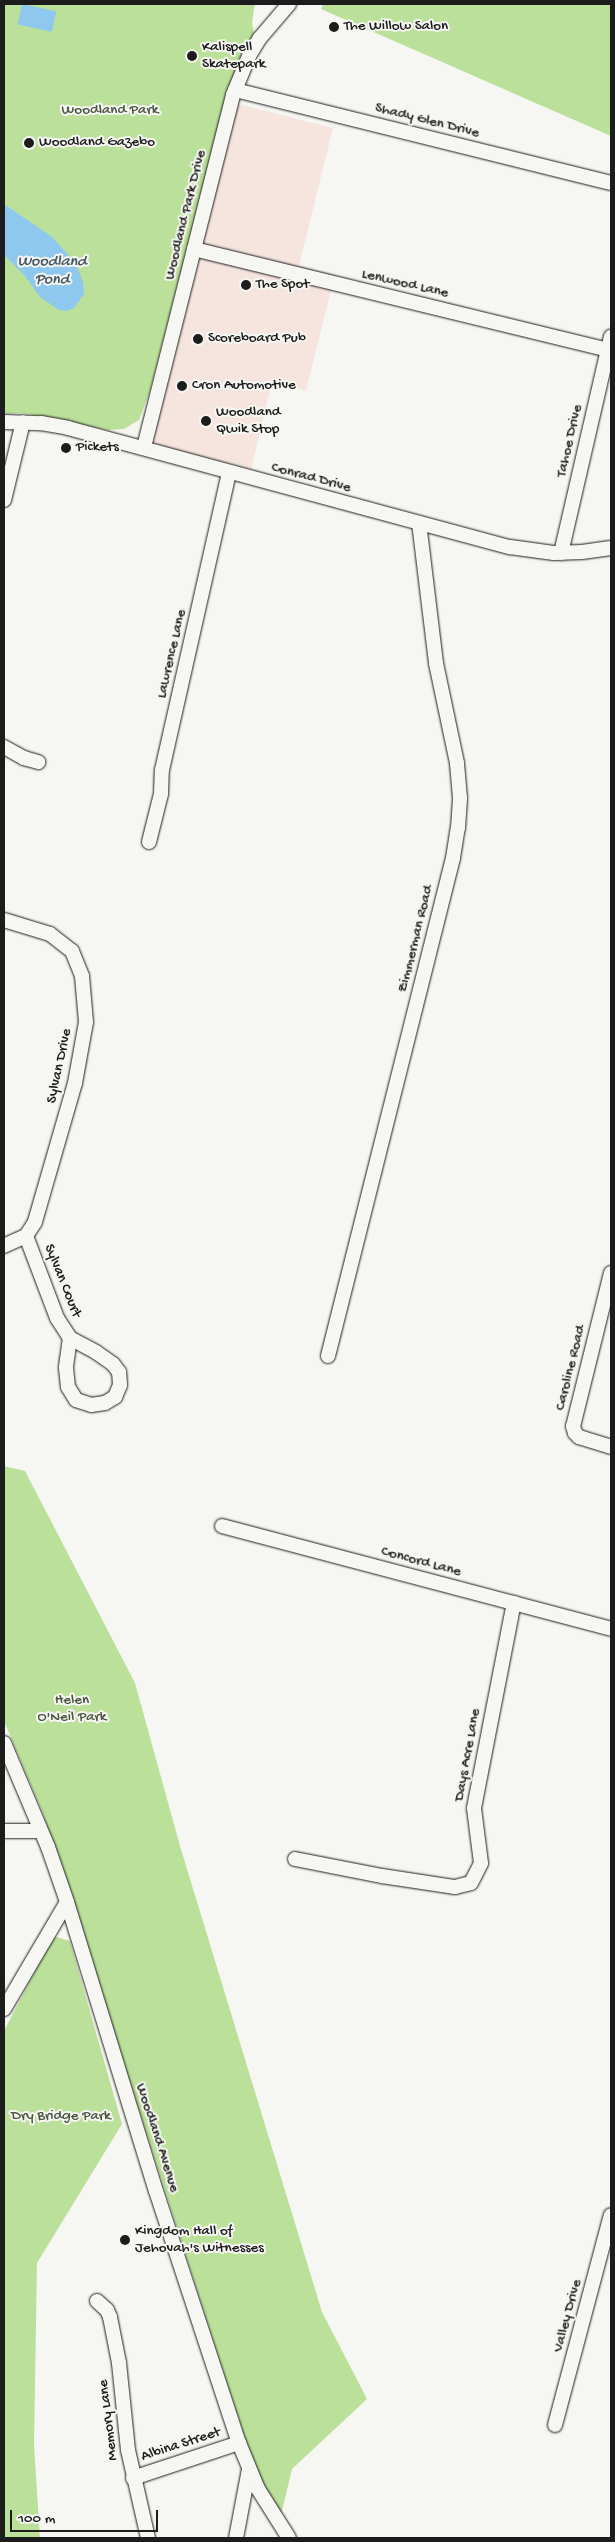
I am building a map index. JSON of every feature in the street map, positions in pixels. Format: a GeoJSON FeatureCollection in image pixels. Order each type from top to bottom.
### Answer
{"type":"FeatureCollection","features":[{"type":"Feature","properties":{"kind":"street","name":"Woodland Park Drive"},"geometry":{"type":"LineString","coordinates":[[144,447],[235,90],[260,38],[289,4]]}},
{"type":"Feature","properties":{"kind":"street","name":"Shady Glen Drive"},"geometry":{"type":"LineString","coordinates":[[235,90],[611,182]]}},
{"type":"Feature","properties":{"kind":"street","name":"Lenwood Lane"},"geometry":{"type":"LineString","coordinates":[[194,248],[610,343]]}},
{"type":"Feature","properties":{"kind":"street","name":"Tahoe Drive"},"geometry":{"type":"LineString","coordinates":[[561,553],[610,343]]}},
{"type":"Feature","properties":{"kind":"street","name":"Conrad Drive"},"geometry":{"type":"LineString","coordinates":[[4,422],[23,422],[68,428],[144,447],[229,473],[510,547],[561,553],[611,548]]}},
{"type":"Feature","properties":{"kind":"street"},"geometry":{"type":"LineString","coordinates":[[4,500],[23,422]]}},
{"type":"Feature","properties":{"kind":"street","name":"Lawrence Lane"},"geometry":{"type":"LineString","coordinates":[[150,842],[161,794],[164,761],[229,473]]}},
{"type":"Feature","properties":{"kind":"street","name":"Zimmerman Road"},"geometry":{"type":"LineString","coordinates":[[328,1356],[451,867],[458,828],[460,798],[457,763],[435,654],[419,523]]}},
{"type":"Feature","properties":{"kind":"street"},"geometry":{"type":"LineString","coordinates":[[4,746],[24,758],[38,762]]}},
{"type":"Feature","properties":{"kind":"street","name":"Sylvan Drive"},"geometry":{"type":"LineString","coordinates":[[4,920],[37,929],[62,941],[72,951],[78,963],[85,991],[85,1037],[76,1083],[35,1222],[26,1236]]}},
{"type":"Feature","properties":{"kind":"street"},"geometry":{"type":"LineString","coordinates":[[4,1246],[26,1236]]}},
{"type":"Feature","properties":{"kind":"street","name":"Sylvan Court"},"geometry":{"type":"LineString","coordinates":[[26,1236],[57,1318],[70,1338],[96,1352],[113,1364],[120,1372],[120,1385],[115,1397],[105,1403],[91,1405],[76,1400],[68,1387],[66,1368],[70,1338]]}},
{"type":"Feature","properties":{"kind":"street","name":"Caroline Road"},"geometry":{"type":"LineString","coordinates":[[611,1273],[573,1426],[575,1433],[580,1437],[611,1448]]}},
{"type":"Feature","properties":{"kind":"street","name":"Concord Lane"},"geometry":{"type":"LineString","coordinates":[[222,1526],[611,1629]]}},
{"type":"Feature","properties":{"kind":"street","name":"Days Acre Lane"},"geometry":{"type":"LineString","coordinates":[[295,1859],[382,1876],[455,1887],[471,1883],[481,1863],[474,1808],[514,1603]]}},
{"type":"Feature","properties":{"kind":"street","name":"Woodland Avenue"},"geometry":{"type":"LineString","coordinates":[[4,1743],[67,1902],[156,2191],[248,2469],[267,2506],[289,2538]]}},
{"type":"Feature","properties":{"kind":"street"},"geometry":{"type":"LineString","coordinates":[[4,1831],[40,1831]]}},
{"type":"Feature","properties":{"kind":"street"},"geometry":{"type":"LineString","coordinates":[[4,2009],[8,1994],[67,1902]]}},
{"type":"Feature","properties":{"kind":"street","name":"Valley Drive"},"geometry":{"type":"LineString","coordinates":[[555,2425],[611,2215]]}},
{"type":"Feature","properties":{"kind":"street","name":"Memory Lane"},"geometry":{"type":"LineString","coordinates":[[97,2301],[107,2310],[110,2317],[133,2478],[148,2538]]}},
{"type":"Feature","properties":{"kind":"street","name":"Albina Street"},"geometry":{"type":"LineString","coordinates":[[133,2478],[239,2443]]}},
{"type":"Feature","properties":{"kind":"street"},"geometry":{"type":"LineString","coordinates":[[236,2538],[248,2469]]}},
{"type":"Feature","properties":{"kind":"shaded area"},"geometry":{"type":"Polygon","coordinates":[[[234,103],[333,128],[299,266],[335,275],[306,391],[272,383],[251,469],[150,444],[234,103]]]}},
{"type":"Feature","properties":{"kind":"green space","name":"Woodland Park"},"geometry":{"type":"Polygon","coordinates":[[[4,4],[255,4],[252,22],[254,33],[228,88],[150,391],[139,420],[124,429],[108,430],[23,413],[4,414],[4,4]]]}},
{"type":"Feature","properties":{"kind":"green space"},"geometry":{"type":"Polygon","coordinates":[[[323,4],[611,4],[611,136],[321,9],[323,4]]]}},
{"type":"Feature","properties":{"kind":"green space","name":"Helen O'Neil Park"},"geometry":{"type":"Polygon","coordinates":[[[4,1466],[25,1471],[135,1683],[180,1846],[322,2312],[367,2399],[292,2469],[281,2515],[265,2489],[251,2457],[44,1816],[4,1721],[4,1466]]]}},
{"type":"Feature","properties":{"kind":"green space","name":"Dry Bridge Park"},"geometry":{"type":"Polygon","coordinates":[[[53,1936],[70,1941],[122,2124],[37,2263],[34,2445],[40,2538],[4,2538],[4,2031],[53,1936]]]}},
{"type":"Feature","properties":{"kind":"water"},"geometry":{"type":"Polygon","coordinates":[[[22,4],[56,11],[52,32],[18,25],[22,4]]]}},
{"type":"Feature","properties":{"kind":"water","name":"Woodland Pond"},"geometry":{"type":"Polygon","coordinates":[[[4,204],[52,237],[75,262],[83,282],[84,294],[74,308],[67,311],[59,310],[40,297],[25,276],[4,255],[4,204]]]}},
{"type":"Feature","properties":{"kind":"place","name":"The Willow Salon"},"geometry":{"type":"Point","coordinates":[334,27]}},
{"type":"Feature","properties":{"kind":"place","name":"Kalispell Skatepark"},"geometry":{"type":"Point","coordinates":[192,56]}},
{"type":"Feature","properties":{"kind":"place","name":"Woodland Gazebo"},"geometry":{"type":"Point","coordinates":[29,143]}},
{"type":"Feature","properties":{"kind":"place","name":"The Spot"},"geometry":{"type":"Point","coordinates":[246,285]}},
{"type":"Feature","properties":{"kind":"place","name":"Scoreboard Pub"},"geometry":{"type":"Point","coordinates":[198,339]}},
{"type":"Feature","properties":{"kind":"place","name":"Cron Automotive"},"geometry":{"type":"Point","coordinates":[182,386]}},
{"type":"Feature","properties":{"kind":"place","name":"Woodland Qwik Stop"},"geometry":{"type":"Point","coordinates":[206,421]}},
{"type":"Feature","properties":{"kind":"place","name":"Pickets"},"geometry":{"type":"Point","coordinates":[66,448]}},
{"type":"Feature","properties":{"kind":"place","name":"Kingdom Hall of Jehovah's Witnesses"},"geometry":{"type":"Point","coordinates":[125,2240]}}]}
